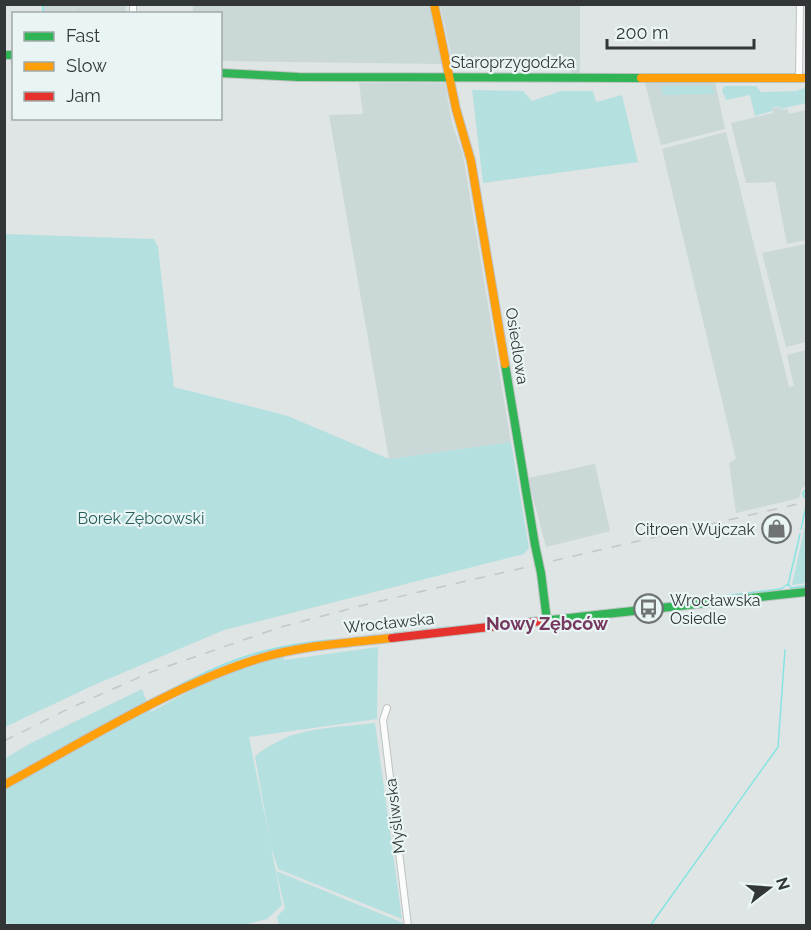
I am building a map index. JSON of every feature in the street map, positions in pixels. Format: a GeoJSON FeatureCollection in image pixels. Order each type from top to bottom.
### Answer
{"type":"FeatureCollection","features":[{"type":"Feature","properties":{"kind":"street","name":"Osiedlowa"},"geometry":{"type":"LineString","coordinates":[[434,4],[471,161],[535,545],[542,573],[547,621]]}},
{"type":"Feature","properties":{"kind":"street"},"geometry":{"type":"LineString","coordinates":[[800,4],[803,78]]}},
{"type":"Feature","properties":{"kind":"street","name":"Staroprzygodzka"},"geometry":{"type":"LineString","coordinates":[[222,73],[270,77],[803,78]]}},
{"type":"Feature","properties":{"kind":"street","name":"Wrocławska"},"geometry":{"type":"LineString","coordinates":[[4,785],[190,685],[247,660],[293,649],[807,592]]}},
{"type":"Feature","properties":{"kind":"street","name":"Myśliwska"},"geometry":{"type":"LineString","coordinates":[[387,708],[383,720],[408,926]]}},
{"type":"Feature","properties":{"kind":"shaded area"},"geometry":{"type":"Polygon","coordinates":[[[66,4],[126,5],[125,12],[74,12],[73,5],[73,12],[44,12],[44,5],[66,4]]]}},
{"type":"Feature","properties":{"kind":"shaded area"},"geometry":{"type":"Polygon","coordinates":[[[193,5],[431,5],[444,64],[222,61],[222,12],[193,12],[193,5]]]}},
{"type":"Feature","properties":{"kind":"shaded area"},"geometry":{"type":"Polygon","coordinates":[[[440,5],[580,5],[580,74],[571,73],[570,62],[508,60],[504,64],[453,63],[440,5]]]}},
{"type":"Feature","properties":{"kind":"shaded area"},"geometry":{"type":"Polygon","coordinates":[[[715,81],[725,129],[661,145],[645,83],[715,81]]]}},
{"type":"Feature","properties":{"kind":"shaded area"},"geometry":{"type":"Polygon","coordinates":[[[359,83],[445,83],[452,123],[463,155],[511,442],[389,459],[329,115],[363,114],[359,83]]]}},
{"type":"Feature","properties":{"kind":"shaded area"},"geometry":{"type":"Polygon","coordinates":[[[779,107],[780,110],[787,109],[789,114],[806,110],[806,240],[787,244],[775,182],[746,183],[731,123],[773,113],[772,109],[779,107]]]}},
{"type":"Feature","properties":{"kind":"shaded area"},"geometry":{"type":"Polygon","coordinates":[[[726,132],[789,387],[794,386],[787,355],[806,350],[806,486],[802,488],[799,498],[736,513],[729,463],[736,459],[662,149],[726,132]]]}},
{"type":"Feature","properties":{"kind":"shaded area"},"geometry":{"type":"Polygon","coordinates":[[[806,244],[806,342],[786,347],[762,253],[806,244]]]}},
{"type":"Feature","properties":{"kind":"shaded area"},"geometry":{"type":"Polygon","coordinates":[[[595,464],[610,531],[546,547],[528,478],[595,464]]]}},
{"type":"Feature","properties":{"kind":"green space"},"geometry":{"type":"Polygon","coordinates":[[[661,86],[712,86],[715,94],[663,95],[661,86]]]}},
{"type":"Feature","properties":{"kind":"green space"},"geometry":{"type":"Polygon","coordinates":[[[724,86],[756,86],[761,92],[797,91],[806,87],[806,103],[780,109],[779,106],[772,108],[772,111],[755,116],[750,95],[726,100],[722,91],[724,86]]]}},
{"type":"Feature","properties":{"kind":"green space"},"geometry":{"type":"Polygon","coordinates":[[[472,90],[523,91],[532,101],[561,91],[593,91],[596,102],[622,95],[638,162],[483,183],[472,90]]]}},
{"type":"Feature","properties":{"kind":"green space","name":"Borek Zębcowski"},"geometry":{"type":"Polygon","coordinates":[[[5,234],[154,239],[158,247],[174,387],[288,416],[389,459],[511,442],[529,548],[524,554],[224,630],[94,685],[5,727],[5,234]]]}},
{"type":"Feature","properties":{"kind":"green space"},"geometry":{"type":"Polygon","coordinates":[[[806,521],[806,583],[792,585],[806,521]]]}},
{"type":"Feature","properties":{"kind":"green space"},"geometry":{"type":"Polygon","coordinates":[[[378,647],[377,719],[249,737],[270,842],[255,756],[284,739],[312,730],[375,723],[402,919],[278,869],[271,846],[282,905],[267,919],[240,926],[16,926],[5,922],[4,759],[31,743],[142,689],[151,712],[215,678],[266,658],[283,654],[284,660],[378,647]]]}},
{"type":"Feature","properties":{"kind":"green space"},"geometry":{"type":"Polygon","coordinates":[[[276,871],[403,923],[403,925],[279,925],[277,917],[285,908],[276,871]]]}},
{"type":"Feature","properties":{"kind":"waterway"},"geometry":{"type":"LineString","coordinates":[[43,4],[43,12]]}},
{"type":"Feature","properties":{"kind":"waterway"},"geometry":{"type":"LineString","coordinates":[[804,497],[803,493],[806,489]]}},
{"type":"Feature","properties":{"kind":"waterway"},"geometry":{"type":"LineString","coordinates":[[801,529],[806,506]]}},
{"type":"Feature","properties":{"kind":"waterway"},"geometry":{"type":"LineString","coordinates":[[788,585],[800,534]]}},
{"type":"Feature","properties":{"kind":"waterway"},"geometry":{"type":"LineString","coordinates":[[649,605],[781,589],[788,584],[791,588],[806,586]]}},
{"type":"Feature","properties":{"kind":"waterway"},"geometry":{"type":"LineString","coordinates":[[613,609],[621,608]]}},
{"type":"Feature","properties":{"kind":"waterway"},"geometry":{"type":"LineString","coordinates":[[593,611],[603,610]]}},
{"type":"Feature","properties":{"kind":"waterway"},"geometry":{"type":"LineString","coordinates":[[578,613],[585,612]]}},
{"type":"Feature","properties":{"kind":"waterway"},"geometry":{"type":"LineString","coordinates":[[529,618],[537,617]]}},
{"type":"Feature","properties":{"kind":"waterway"},"geometry":{"type":"LineString","coordinates":[[511,620],[521,619]]}},
{"type":"Feature","properties":{"kind":"waterway"},"geometry":{"type":"LineString","coordinates":[[494,622],[502,621]]}},
{"type":"Feature","properties":{"kind":"waterway"},"geometry":{"type":"LineString","coordinates":[[476,624],[486,623]]}},
{"type":"Feature","properties":{"kind":"waterway"},"geometry":{"type":"LineString","coordinates":[[456,626],[464,626]]}},
{"type":"Feature","properties":{"kind":"waterway"},"geometry":{"type":"LineString","coordinates":[[437,628],[449,627]]}},
{"type":"Feature","properties":{"kind":"waterway"},"geometry":{"type":"LineString","coordinates":[[419,631],[427,629]]}},
{"type":"Feature","properties":{"kind":"waterway"},"geometry":{"type":"LineString","coordinates":[[394,633],[405,632]]}},
{"type":"Feature","properties":{"kind":"waterway"},"geometry":{"type":"LineString","coordinates":[[383,635],[389,634]]}},
{"type":"Feature","properties":{"kind":"waterway"},"geometry":{"type":"LineString","coordinates":[[362,637],[376,635]]}},
{"type":"Feature","properties":{"kind":"waterway"},"geometry":{"type":"LineString","coordinates":[[353,638],[358,637]]}},
{"type":"Feature","properties":{"kind":"waterway"},"geometry":{"type":"LineString","coordinates":[[335,640],[347,639]]}},
{"type":"Feature","properties":{"kind":"waterway"},"geometry":{"type":"LineString","coordinates":[[130,711],[226,664],[273,649],[330,640]]}},
{"type":"Feature","properties":{"kind":"waterway"},"geometry":{"type":"LineString","coordinates":[[650,926],[778,747],[785,650]]}},
{"type":"Feature","properties":{"kind":"railway"},"geometry":{"type":"LineString","coordinates":[[4,741],[151,672],[281,627],[372,603],[806,502]]}},
{"type":"Feature","properties":{"kind":"traffic: fast"},"geometry":{"type":"LineString","coordinates":[[4,55],[12,55]]}},
{"type":"Feature","properties":{"kind":"traffic: fast"},"geometry":{"type":"LineString","coordinates":[[222,73],[299,77],[641,78]]}},
{"type":"Feature","properties":{"kind":"traffic: fast"},"geometry":{"type":"LineString","coordinates":[[505,364],[535,545]]}},
{"type":"Feature","properties":{"kind":"traffic: fast"},"geometry":{"type":"LineString","coordinates":[[535,545],[541,573]]}},
{"type":"Feature","properties":{"kind":"traffic: fast"},"geometry":{"type":"LineString","coordinates":[[541,573],[547,621]]}},
{"type":"Feature","properties":{"kind":"traffic: fast"},"geometry":{"type":"LineString","coordinates":[[542,621],[806,592]]}},
{"type":"Feature","properties":{"kind":"traffic: slow"},"geometry":{"type":"LineString","coordinates":[[434,4],[456,109],[471,161],[505,364]]}},
{"type":"Feature","properties":{"kind":"traffic: slow"},"geometry":{"type":"LineString","coordinates":[[641,78],[806,78]]}},
{"type":"Feature","properties":{"kind":"traffic: slow"},"geometry":{"type":"LineString","coordinates":[[4,785],[130,715],[229,669],[293,650],[392,638]]}},
{"type":"Feature","properties":{"kind":"traffic: jam"},"geometry":{"type":"LineString","coordinates":[[392,638],[542,621]]}},
{"type":"Feature","properties":{"kind":"place","name":"Citroen Wujczak"},"geometry":{"type":"Point","coordinates":[776,529]}},
{"type":"Feature","properties":{"kind":"place","name":"Wrocławska Osiedle"},"geometry":{"type":"Point","coordinates":[649,609]}},
{"type":"Feature","properties":{"kind":"district","name":"Nowy Zębców"},"geometry":{"type":"Point","coordinates":[547,623]}}]}
